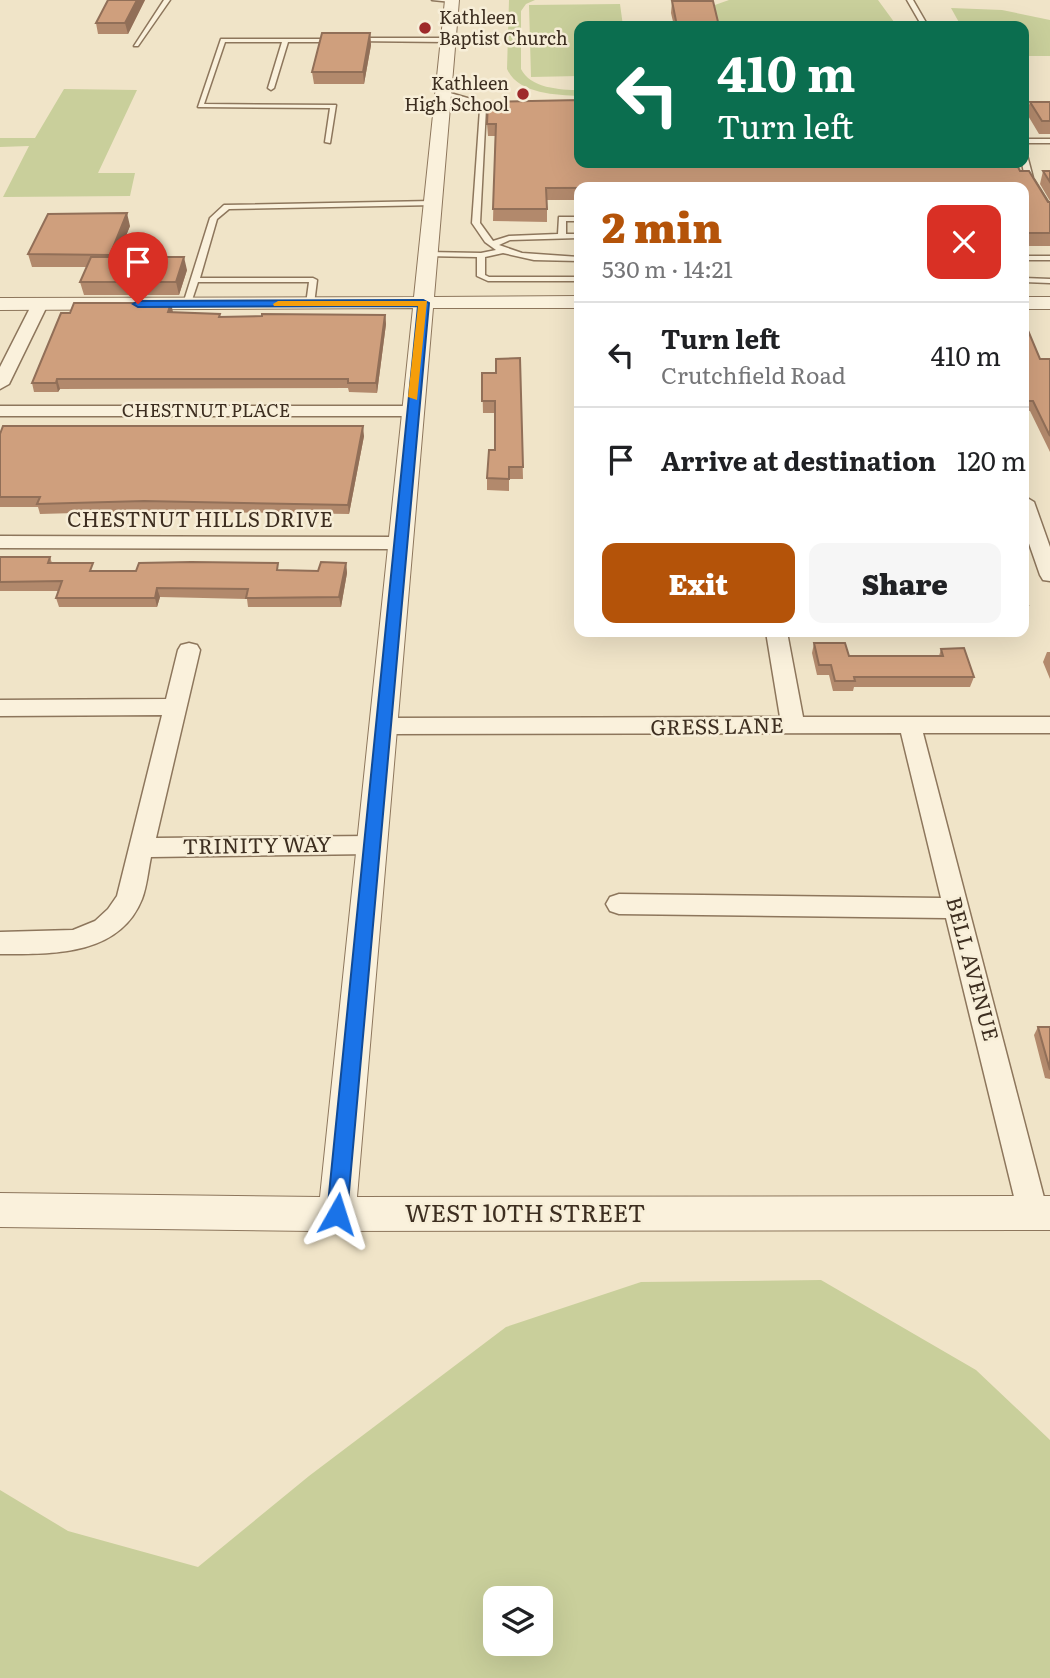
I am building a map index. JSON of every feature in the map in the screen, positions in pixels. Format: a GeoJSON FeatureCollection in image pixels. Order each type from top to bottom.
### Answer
{"type":"FeatureCollection","features":[{"type":"Feature","properties":{"kind":"street"},"geometry":{"type":"LineString","coordinates":[[337,1214],[453,0]]}},
{"type":"Feature","properties":{"kind":"street"},"geometry":{"type":"LineString","coordinates":[[0,304],[574,302]]}},
{"type":"Feature","properties":{"kind":"street"},"geometry":{"type":"LineString","coordinates":[[1029,303],[1050,303]]}},
{"type":"Feature","properties":{"kind":"street"},"geometry":{"type":"LineString","coordinates":[[0,384],[40,304]]}},
{"type":"Feature","properties":{"kind":"street","name":"CHESTNUT PLACE"},"geometry":{"type":"LineString","coordinates":[[0,411],[412,411]]}},
{"type":"Feature","properties":{"kind":"street"},"geometry":{"type":"LineString","coordinates":[[1029,516],[1050,575]]}},
{"type":"Feature","properties":{"kind":"street","name":"CHESTNUT HILLS DRIVE"},"geometry":{"type":"LineString","coordinates":[[0,542],[400,543]]}},
{"type":"Feature","properties":{"kind":"street"},"geometry":{"type":"LineString","coordinates":[[777,637],[793,726]]}},
{"type":"Feature","properties":{"kind":"street"},"geometry":{"type":"LineString","coordinates":[[0,943],[64,943],[89,937],[119,917],[129,899],[189,650]]}},
{"type":"Feature","properties":{"kind":"street"},"geometry":{"type":"LineString","coordinates":[[0,708],[175,707]]}},
{"type":"Feature","properties":{"kind":"street","name":"BELL AVENUE"},"geometry":{"type":"LineString","coordinates":[[910,725],[956,908],[1042,1213]]}},
{"type":"Feature","properties":{"kind":"street","name":"GRESS LANE"},"geometry":{"type":"LineString","coordinates":[[384,726],[1050,725]]}},
{"type":"Feature","properties":{"kind":"street","name":"TRINITY WAY"},"geometry":{"type":"LineString","coordinates":[[141,848],[373,845]]}},
{"type":"Feature","properties":{"kind":"street"},"geometry":{"type":"LineString","coordinates":[[619,904],[956,908]]}},
{"type":"Feature","properties":{"kind":"street","name":"WEST 10TH STREET"},"geometry":{"type":"LineString","coordinates":[[0,1210],[337,1214],[1042,1213]]}},
{"type":"Feature","properties":{"kind":"lane"},"geometry":{"type":"LineString","coordinates":[[136,45],[167,0]]}},
{"type":"Feature","properties":{"kind":"lane"},"geometry":{"type":"LineString","coordinates":[[435,0],[453,0]]}},
{"type":"Feature","properties":{"kind":"lane"},"geometry":{"type":"LineString","coordinates":[[909,0],[922,21]]}},
{"type":"Feature","properties":{"kind":"lane"},"geometry":{"type":"LineString","coordinates":[[328,142],[334,106],[200,106],[223,40],[448,40]]}},
{"type":"Feature","properties":{"kind":"lane"},"geometry":{"type":"LineString","coordinates":[[271,88],[285,40]]}},
{"type":"Feature","properties":{"kind":"lane"},"geometry":{"type":"LineString","coordinates":[[443,93],[483,107],[476,223],[492,245],[502,251],[574,259]]}},
{"type":"Feature","properties":{"kind":"lane"},"geometry":{"type":"LineString","coordinates":[[1029,108],[1050,108]]}},
{"type":"Feature","properties":{"kind":"lane"},"geometry":{"type":"LineString","coordinates":[[1029,141],[1050,141]]}},
{"type":"Feature","properties":{"kind":"lane"},"geometry":{"type":"LineString","coordinates":[[1027,168],[1030,178],[1050,211]]}},
{"type":"Feature","properties":{"kind":"lane"},"geometry":{"type":"LineString","coordinates":[[187,304],[214,218],[228,207],[432,203]]}},
{"type":"Feature","properties":{"kind":"lane"},"geometry":{"type":"LineString","coordinates":[[562,236],[562,219],[574,219]]}},
{"type":"Feature","properties":{"kind":"lane"},"geometry":{"type":"LineString","coordinates":[[492,245],[509,238],[574,236]]}},
{"type":"Feature","properties":{"kind":"lane"},"geometry":{"type":"LineString","coordinates":[[427,254],[481,256],[502,251]]}},
{"type":"Feature","properties":{"kind":"lane"},"geometry":{"type":"LineString","coordinates":[[481,256],[481,276],[488,279],[574,279]]}},
{"type":"Feature","properties":{"kind":"lane"},"geometry":{"type":"LineString","coordinates":[[1029,258],[1050,258]]}},
{"type":"Feature","properties":{"kind":"lane"},"geometry":{"type":"LineString","coordinates":[[195,280],[313,280],[310,304]]}},
{"type":"Feature","properties":{"kind":"lane"},"geometry":{"type":"LineString","coordinates":[[1029,280],[1050,281]]}},
{"type":"Feature","properties":{"kind":"green space"},"geometry":{"type":"Polygon","coordinates":[[[509,0],[535,0],[526,4],[521,11],[521,69],[538,84],[574,90],[574,96],[538,92],[520,84],[507,69],[509,0]]]}},
{"type":"Feature","properties":{"kind":"green space"},"geometry":{"type":"Polygon","coordinates":[[[729,0],[878,0],[893,21],[714,21],[712,6],[729,0]]]}},
{"type":"Feature","properties":{"kind":"green space"},"geometry":{"type":"Polygon","coordinates":[[[620,4],[622,21],[574,21],[574,76],[531,77],[529,5],[620,4]]]}},
{"type":"Feature","properties":{"kind":"green space"},"geometry":{"type":"Polygon","coordinates":[[[951,8],[1002,10],[1050,20],[1050,56],[1029,56],[1029,21],[958,21],[951,8]]]}},
{"type":"Feature","properties":{"kind":"green space"},"geometry":{"type":"Polygon","coordinates":[[[64,89],[137,90],[98,173],[135,173],[130,196],[3,197],[29,146],[0,147],[0,138],[35,138],[64,89]]]}},
{"type":"Feature","properties":{"kind":"green space"},"geometry":{"type":"Polygon","coordinates":[[[821,1280],[976,1370],[1050,1440],[1050,1678],[0,1678],[0,1490],[68,1531],[198,1567],[309,1476],[506,1327],[641,1282],[821,1280]]]}},
{"type":"Feature","properties":{"kind":"building"},"geometry":{"type":"Polygon","coordinates":[[[108,0],[137,0],[125,23],[96,23],[108,0]]]}},
{"type":"Feature","properties":{"kind":"building"},"geometry":{"type":"Polygon","coordinates":[[[672,1],[713,1],[718,21],[676,21],[672,1]]]}},
{"type":"Feature","properties":{"kind":"building"},"geometry":{"type":"Polygon","coordinates":[[[322,33],[370,33],[363,72],[312,72],[322,33]]]}},
{"type":"Feature","properties":{"kind":"building"},"geometry":{"type":"Polygon","coordinates":[[[574,100],[574,168],[1018,168],[1020,171],[1029,171],[1050,202],[1050,233],[1029,233],[1029,182],[574,182],[574,188],[546,188],[547,209],[493,209],[496,124],[487,124],[488,102],[574,100]]]}},
{"type":"Feature","properties":{"kind":"building"},"geometry":{"type":"Polygon","coordinates":[[[1030,102],[1050,102],[1050,121],[1042,121],[1030,102]]]}},
{"type":"Feature","properties":{"kind":"building"},"geometry":{"type":"Polygon","coordinates":[[[1043,171],[1050,171],[1050,182],[1043,171]]]}},
{"type":"Feature","properties":{"kind":"building"},"geometry":{"type":"Polygon","coordinates":[[[127,213],[110,255],[28,254],[48,214],[127,213]]]}},
{"type":"Feature","properties":{"kind":"building"},"geometry":{"type":"Polygon","coordinates":[[[91,257],[184,257],[176,282],[80,282],[91,257]]]}},
{"type":"Feature","properties":{"kind":"building"},"geometry":{"type":"Polygon","coordinates":[[[74,303],[171,303],[168,312],[220,314],[219,317],[262,314],[385,315],[376,383],[348,383],[348,379],[57,379],[56,383],[32,383],[61,313],[70,313],[74,303]]]}},
{"type":"Feature","properties":{"kind":"building"},"geometry":{"type":"Polygon","coordinates":[[[1029,333],[1040,359],[1050,359],[1050,436],[1033,401],[1029,401],[1029,333]]]}},
{"type":"Feature","properties":{"kind":"building"},"geometry":{"type":"Polygon","coordinates":[[[520,358],[523,467],[509,467],[509,479],[487,478],[489,450],[495,450],[495,401],[482,401],[482,373],[496,373],[496,359],[520,358]]]}},
{"type":"Feature","properties":{"kind":"building"},"geometry":{"type":"Polygon","coordinates":[[[3,426],[363,426],[348,505],[144,501],[37,504],[40,497],[0,497],[0,434],[3,426]]]}},
{"type":"Feature","properties":{"kind":"building"},"geometry":{"type":"Polygon","coordinates":[[[0,557],[50,557],[48,563],[93,563],[90,571],[136,571],[139,563],[191,562],[278,563],[277,570],[318,571],[321,562],[346,563],[339,597],[246,598],[248,589],[157,588],[155,598],[56,598],[62,581],[0,582],[0,557]]]}},
{"type":"Feature","properties":{"kind":"building"},"geometry":{"type":"Polygon","coordinates":[[[814,643],[845,643],[849,656],[943,656],[941,649],[964,648],[974,677],[854,677],[855,681],[835,681],[831,665],[819,665],[814,643]]]}},
{"type":"Feature","properties":{"kind":"building"},"geometry":{"type":"Polygon","coordinates":[[[1038,1027],[1050,1027],[1050,1070],[1038,1027]]]}},
{"type":"Feature","properties":{"kind":"slow traffic"},"geometry":{"type":"LineString","coordinates":[[278,304],[423,303],[413,397]]}},
{"type":"Feature","properties":{"kind":"place","name":"Kathleen Baptist Church"},"geometry":{"type":"Point","coordinates":[425,28]}},
{"type":"Feature","properties":{"kind":"place","name":"Kathleen High School"},"geometry":{"type":"Point","coordinates":[523,94]}},
{"type":"Feature","properties":{"kind":"route"},"geometry":{"type":"LineString","coordinates":[[138,304],[423,303],[337,1214]]}}]}
